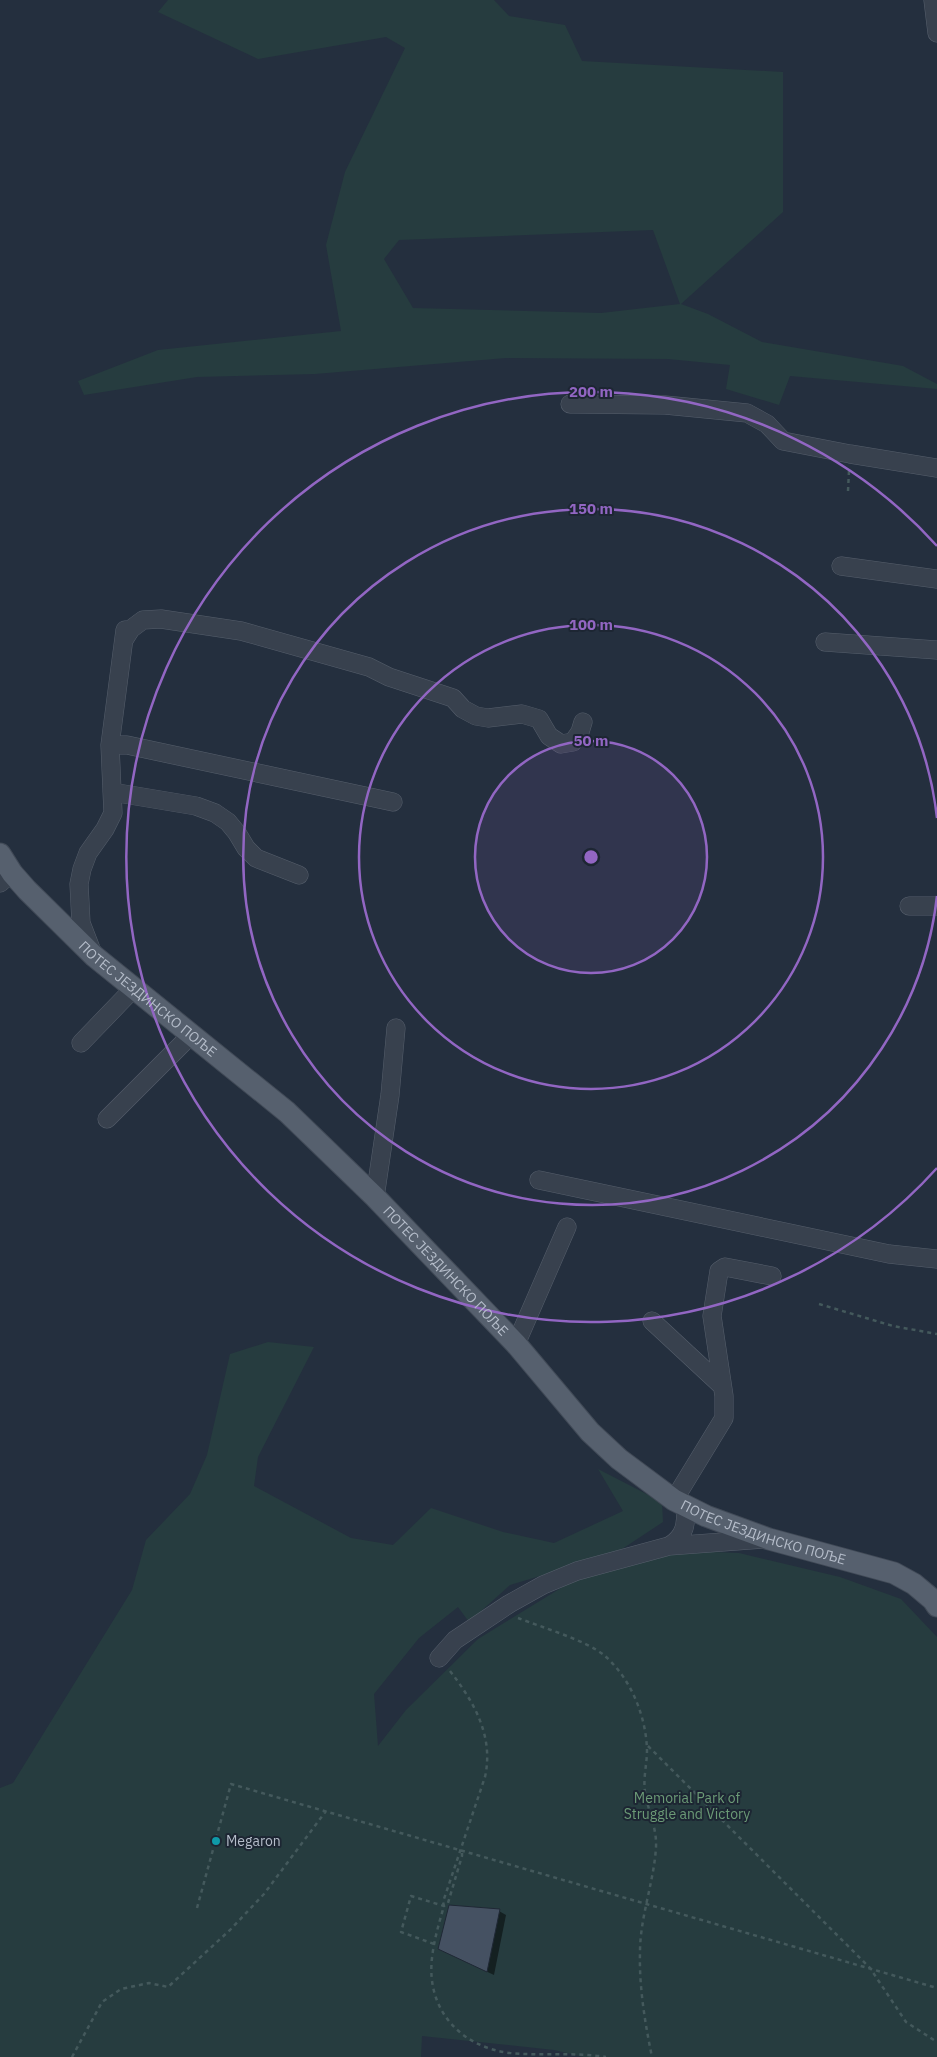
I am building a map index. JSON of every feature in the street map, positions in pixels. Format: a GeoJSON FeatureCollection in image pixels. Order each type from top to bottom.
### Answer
{"type":"FeatureCollection","features":[{"type":"Feature","properties":{"kind":"main road","name":"ПОТЕС ЈЕЗДИНСКО ПОЉЕ"},"geometry":{"type":"LineString","coordinates":[[0,854],[6,878],[133,989],[287,1112],[375,1197],[516,1344],[590,1432],[619,1459],[680,1503],[727,1524],[769,1539],[894,1573],[914,1584],[933,1600],[937,1606]]}},
{"type":"Feature","properties":{"kind":"street"},"geometry":{"type":"LineString","coordinates":[[933,0],[937,33]]}},
{"type":"Feature","properties":{"kind":"street"},"geometry":{"type":"LineString","coordinates":[[570,404],[665,405],[747,413],[767,424],[783,441],[937,468]]}},
{"type":"Feature","properties":{"kind":"street"},"geometry":{"type":"LineString","coordinates":[[841,566],[937,579]]}},
{"type":"Feature","properties":{"kind":"street"},"geometry":{"type":"LineString","coordinates":[[94,956],[81,923],[79,884],[88,853],[113,814],[110,744],[125,632],[143,620],[161,619],[241,631],[370,668],[453,698],[462,709],[476,716],[488,718],[522,714],[539,719],[549,736],[561,744],[573,742],[580,732],[583,722]]}},
{"type":"Feature","properties":{"kind":"street"},"geometry":{"type":"LineString","coordinates":[[825,642],[937,650]]}},
{"type":"Feature","properties":{"kind":"street"},"geometry":{"type":"LineString","coordinates":[[110,744],[128,745],[393,802]]}},
{"type":"Feature","properties":{"kind":"street"},"geometry":{"type":"LineString","coordinates":[[112,792],[196,806],[215,813],[228,822],[246,848],[256,858],[298,875]]}},
{"type":"Feature","properties":{"kind":"street"},"geometry":{"type":"LineString","coordinates":[[909,906],[937,906]]}},
{"type":"Feature","properties":{"kind":"street"},"geometry":{"type":"LineString","coordinates":[[81,1043],[133,989]]}},
{"type":"Feature","properties":{"kind":"street"},"geometry":{"type":"LineString","coordinates":[[375,1197],[390,1094],[396,1028]]}},
{"type":"Feature","properties":{"kind":"street"},"geometry":{"type":"LineString","coordinates":[[108,1118],[191,1035]]}},
{"type":"Feature","properties":{"kind":"street"},"geometry":{"type":"LineString","coordinates":[[538,1180],[889,1254],[937,1259]]}},
{"type":"Feature","properties":{"kind":"street"},"geometry":{"type":"LineString","coordinates":[[516,1344],[566,1227]]}},
{"type":"Feature","properties":{"kind":"street"},"geometry":{"type":"LineString","coordinates":[[669,1546],[679,1539],[684,1530],[680,1503],[724,1418],[722,1386],[712,1316],[719,1271],[725,1267],[772,1276]]}},
{"type":"Feature","properties":{"kind":"street"},"geometry":{"type":"LineString","coordinates":[[652,1321],[722,1386]]}},
{"type":"Feature","properties":{"kind":"street"},"geometry":{"type":"LineString","coordinates":[[440,1658],[455,1640],[498,1610],[525,1593],[559,1578],[607,1562],[669,1546],[769,1539]]}},
{"type":"Feature","properties":{"kind":"path"},"geometry":{"type":"LineString","coordinates":[[848,491],[850,454]]}},
{"type":"Feature","properties":{"kind":"path"},"geometry":{"type":"LineString","coordinates":[[819,1304],[893,1326],[937,1334]]}},
{"type":"Feature","properties":{"kind":"path"},"geometry":{"type":"LineString","coordinates":[[498,1610],[593,1647],[605,1656],[618,1670],[638,1705],[645,1728],[645,1792],[653,1822],[656,1846],[640,1951],[641,1986],[652,2057]]}},
{"type":"Feature","properties":{"kind":"path"},"geometry":{"type":"LineString","coordinates":[[440,1658],[474,1706],[484,1730],[488,1748],[485,1777],[443,1902],[444,1906],[434,1944],[431,1966],[434,1993],[445,2016],[466,2038],[478,2045],[508,2053],[606,2057]]}},
{"type":"Feature","properties":{"kind":"path"},"geometry":{"type":"LineString","coordinates":[[646,1745],[870,1968],[906,2022],[937,2042]]}},
{"type":"Feature","properties":{"kind":"path"},"geometry":{"type":"LineString","coordinates":[[197,1908],[231,1784],[937,1988]]}},
{"type":"Feature","properties":{"kind":"path"},"geometry":{"type":"LineString","coordinates":[[72,2057],[102,2002],[121,1989],[148,1983],[168,1987],[230,1930],[264,1894],[326,1811]]}},
{"type":"Feature","properties":{"kind":"path"},"geometry":{"type":"LineString","coordinates":[[434,1944],[401,1932],[411,1896],[444,1906]]}},
{"type":"Feature","properties":{"kind":"green space"},"geometry":{"type":"Polygon","coordinates":[[[168,0],[494,0],[509,16],[565,25],[582,61],[783,72],[783,212],[681,304],[708,314],[762,342],[903,366],[937,384],[937,389],[790,376],[779,405],[726,389],[730,365],[668,359],[506,358],[315,374],[197,377],[84,395],[78,381],[158,350],[341,331],[326,245],[345,172],[405,48],[386,37],[258,59],[158,12],[168,0]],[[653,230],[399,240],[384,259],[413,308],[601,313],[680,304],[653,230]]]}},
{"type":"Feature","properties":{"kind":"green space","name":"Memorial Park of Struggle and Victory"},"geometry":{"type":"Polygon","coordinates":[[[268,1342],[314,1347],[258,1457],[254,1486],[351,1538],[393,1545],[431,1508],[503,1532],[554,1543],[623,1511],[598,1469],[662,1502],[663,1522],[616,1553],[510,1585],[469,1622],[458,1607],[419,1638],[374,1694],[378,1746],[406,1710],[478,1639],[574,1580],[663,1550],[739,1553],[840,1577],[901,1599],[937,1637],[937,2057],[583,2057],[554,2050],[422,2036],[421,2057],[0,2057],[0,1788],[13,1783],[132,1590],[146,1540],[190,1494],[207,1455],[230,1354],[268,1342]]]}},
{"type":"Feature","properties":{"kind":"building"},"geometry":{"type":"Polygon","coordinates":[[[449,1905],[500,1909],[487,1972],[438,1949],[449,1905]]]}},
{"type":"Feature","properties":{"kind":"place","name":"Megaron"},"geometry":{"type":"Point","coordinates":[216,1841]}}]}
